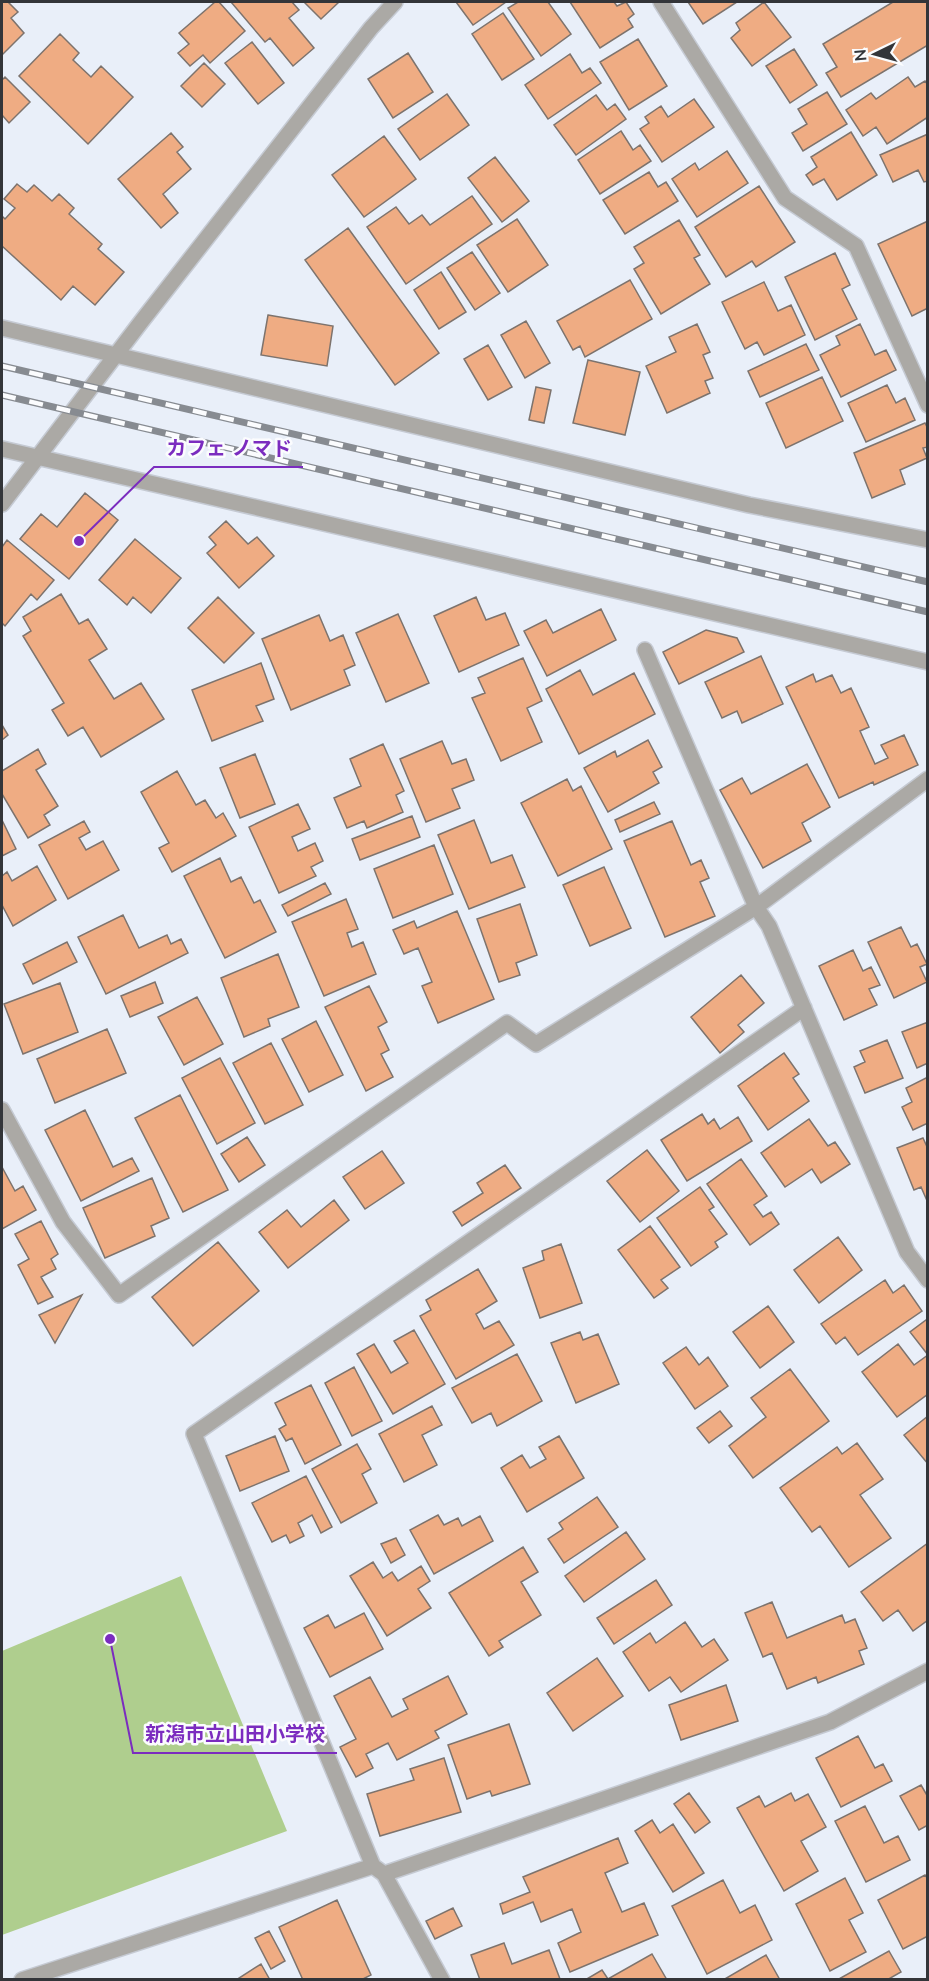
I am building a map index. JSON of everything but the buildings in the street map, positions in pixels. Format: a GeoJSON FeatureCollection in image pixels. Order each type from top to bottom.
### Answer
{"type":"FeatureCollection","features":[{"type":"Feature","properties":{"kind":"street"},"geometry":{"type":"LineString","coordinates":[[2,504],[370,28],[395,2]]}},
{"type":"Feature","properties":{"kind":"street"},"geometry":{"type":"LineString","coordinates":[[661,2],[785,198],[856,246],[927,405]]}},
{"type":"Feature","properties":{"kind":"street"},"geometry":{"type":"LineString","coordinates":[[2,328],[749,505],[927,540]]}},
{"type":"Feature","properties":{"kind":"street"},"geometry":{"type":"LineString","coordinates":[[2,449],[927,662]]}},
{"type":"Feature","properties":{"kind":"street"},"geometry":{"type":"LineString","coordinates":[[645,650],[756,907],[769,926],[906,1252],[927,1280]]}},
{"type":"Feature","properties":{"kind":"street"},"geometry":{"type":"LineString","coordinates":[[2,1110],[63,1222],[118,1295],[507,1023],[536,1044],[756,907],[927,779]]}},
{"type":"Feature","properties":{"kind":"street"},"geometry":{"type":"LineString","coordinates":[[442,1980],[378,1870],[194,1434],[804,1008]]}},
{"type":"Feature","properties":{"kind":"street"},"geometry":{"type":"LineString","coordinates":[[22,1980],[378,1870],[830,1722],[927,1671]]}},
{"type":"Feature","properties":{"kind":"green space"},"geometry":{"type":"Polygon","coordinates":[[[181,1576],[287,1831],[2,1935],[2,1651],[181,1576]]]}},
{"type":"Feature","properties":{"kind":"railway"},"geometry":{"type":"LineString","coordinates":[[2,366],[928,582]]}},
{"type":"Feature","properties":{"kind":"railway"},"geometry":{"type":"LineString","coordinates":[[2,395],[928,612]]}},
{"type":"Feature","properties":{"kind":"place","name":"カフェ ノマド"},"geometry":{"type":"Point","coordinates":[79,541]}},
{"type":"Feature","properties":{"kind":"place","name":"新潟市立山田小学校"},"geometry":{"type":"Point","coordinates":[110,1639]}}]}
